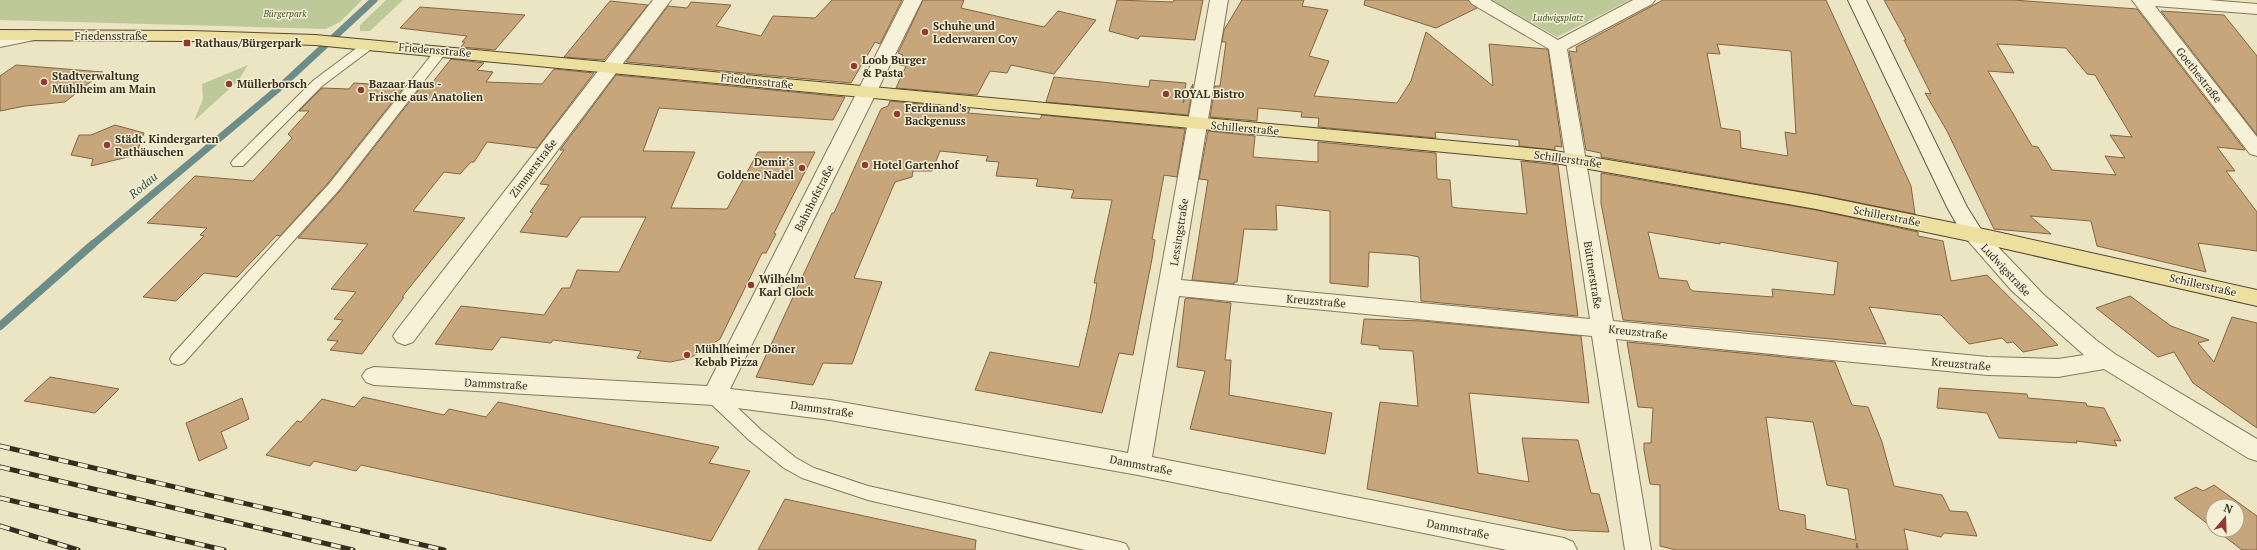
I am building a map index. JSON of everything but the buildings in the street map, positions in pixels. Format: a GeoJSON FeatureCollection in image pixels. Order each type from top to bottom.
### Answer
{"type":"FeatureCollection","features":[{"type":"Feature","properties":{"kind":"main road","name":"Friedensstraße"},"geometry":{"type":"LineString","coordinates":[[0,35],[205,36],[314,40],[611,66],[868,92]]}},
{"type":"Feature","properties":{"kind":"main road","name":"Schillerstraße"},"geometry":{"type":"LineString","coordinates":[[868,92],[1469,148],[1576,160],[1766,193],[1973,234],[2257,298]]}},
{"type":"Feature","properties":{"kind":"street","name":"Zimmerstraße"},"geometry":{"type":"LineString","coordinates":[[404,336],[662,0]]}},
{"type":"Feature","properties":{"kind":"street","name":"Bahnhofstraße"},"geometry":{"type":"LineString","coordinates":[[714,396],[914,0]]}},
{"type":"Feature","properties":{"kind":"street","name":"Lessingstraße"},"geometry":{"type":"LineString","coordinates":[[1138,464],[1219,0]]}},
{"type":"Feature","properties":{"kind":"street"},"geometry":{"type":"LineString","coordinates":[[1478,0],[1558,47],[1646,0]]}},
{"type":"Feature","properties":{"kind":"street","name":"Ludwigstraße"},"geometry":{"type":"LineString","coordinates":[[1857,0],[1957,207],[1973,234],[1997,263],[2039,306],[2107,360],[2257,451]]}},
{"type":"Feature","properties":{"kind":"street"},"geometry":{"type":"LineString","coordinates":[[2142,0],[2257,9]]}},
{"type":"Feature","properties":{"kind":"street","name":"Goethestraße"},"geometry":{"type":"LineString","coordinates":[[2142,0],[2257,150]]}},
{"type":"Feature","properties":{"kind":"street"},"geometry":{"type":"LineString","coordinates":[[0,42],[33,36]]}},
{"type":"Feature","properties":{"kind":"street","name":"Büttnerstraße"},"geometry":{"type":"LineString","coordinates":[[1558,47],[1638,550]]}},
{"type":"Feature","properties":{"kind":"street","name":"Kreuzstraße"},"geometry":{"type":"LineString","coordinates":[[1170,287],[2015,368],[2058,368],[2107,360]]}},
{"type":"Feature","properties":{"kind":"street","name":"Dammstraße"},"geometry":{"type":"LineString","coordinates":[[374,376],[714,396],[777,402],[905,422],[1138,464],[1564,550]]}},
{"type":"Feature","properties":{"kind":"lane"},"geometry":{"type":"LineString","coordinates":[[238,163],[318,83],[370,44]]}},
{"type":"Feature","properties":{"kind":"lane"},"geometry":{"type":"LineString","coordinates":[[178,359],[334,187],[442,51]]}},
{"type":"Feature","properties":{"kind":"lane"},"geometry":{"type":"LineString","coordinates":[[714,396],[754,435],[790,463],[827,480],[868,493],[1120,550]]}},
{"type":"Feature","properties":{"kind":"green space","name":"Bürgerpark"},"geometry":{"type":"Polygon","coordinates":[[[0,0],[362,0],[340,22],[326,29],[0,20],[0,0]]]}},
{"type":"Feature","properties":{"kind":"green space"},"geometry":{"type":"Polygon","coordinates":[[[386,0],[403,0],[370,31],[360,31],[360,25],[386,0]]]}},
{"type":"Feature","properties":{"kind":"green space","name":"Ludwigsplatz"},"geometry":{"type":"Polygon","coordinates":[[[1492,0],[1630,0],[1557,37],[1492,0]]]}},
{"type":"Feature","properties":{"kind":"green space"},"geometry":{"type":"Polygon","coordinates":[[[248,65],[238,81],[194,121],[203,99],[202,84],[248,65]]]}},
{"type":"Feature","properties":{"kind":"waterway","name":"Rodau"},"geometry":{"type":"LineString","coordinates":[[92,245],[279,88],[374,0]]}},
{"type":"Feature","properties":{"kind":"waterway","name":"Rodau"},"geometry":{"type":"LineString","coordinates":[[0,326],[93,244]]}},
{"type":"Feature","properties":{"kind":"railway"},"geometry":{"type":"LineString","coordinates":[[0,446],[444,550]]}},
{"type":"Feature","properties":{"kind":"railway"},"geometry":{"type":"LineString","coordinates":[[0,467],[353,550]]}},
{"type":"Feature","properties":{"kind":"railway"},"geometry":{"type":"LineString","coordinates":[[0,498],[224,550]]}},
{"type":"Feature","properties":{"kind":"railway"},"geometry":{"type":"LineString","coordinates":[[0,526],[78,550]]}},
{"type":"Feature","properties":{"kind":"place","name":"Schuhe und Lederwaren Coy"},"geometry":{"type":"Point","coordinates":[925,32]}},
{"type":"Feature","properties":{"kind":"place","name":"Rathaus/Bürgerpark"},"geometry":{"type":"Point","coordinates":[187,43]}},
{"type":"Feature","properties":{"kind":"place","name":"Loob Burger & Pasta"},"geometry":{"type":"Point","coordinates":[854,66]}},
{"type":"Feature","properties":{"kind":"place","name":"Stadtverwaltung Mühlheim am Main"},"geometry":{"type":"Point","coordinates":[44,82]}},
{"type":"Feature","properties":{"kind":"place","name":"Müllerborsch"},"geometry":{"type":"Point","coordinates":[229,84]}},
{"type":"Feature","properties":{"kind":"place","name":"Bazaar Haus - Frische aus Anatolien"},"geometry":{"type":"Point","coordinates":[361,90]}},
{"type":"Feature","properties":{"kind":"place","name":"ROYAL Bistro"},"geometry":{"type":"Point","coordinates":[1166,94]}},
{"type":"Feature","properties":{"kind":"place","name":"Ferdinand's Backgenuss"},"geometry":{"type":"Point","coordinates":[897,114]}},
{"type":"Feature","properties":{"kind":"place","name":"Städt. Kindergarten Rathäuschen"},"geometry":{"type":"Point","coordinates":[107,145]}},
{"type":"Feature","properties":{"kind":"place","name":"Hotel Gartenhof"},"geometry":{"type":"Point","coordinates":[865,165]}},
{"type":"Feature","properties":{"kind":"place","name":"Demir's Goldene Nadel"},"geometry":{"type":"Point","coordinates":[802,168]}},
{"type":"Feature","properties":{"kind":"place","name":"Wilhelm Karl Glock"},"geometry":{"type":"Point","coordinates":[751,285]}},
{"type":"Feature","properties":{"kind":"place","name":"Mühlheimer Döner Kebab Pizza"},"geometry":{"type":"Point","coordinates":[687,355]}}]}
